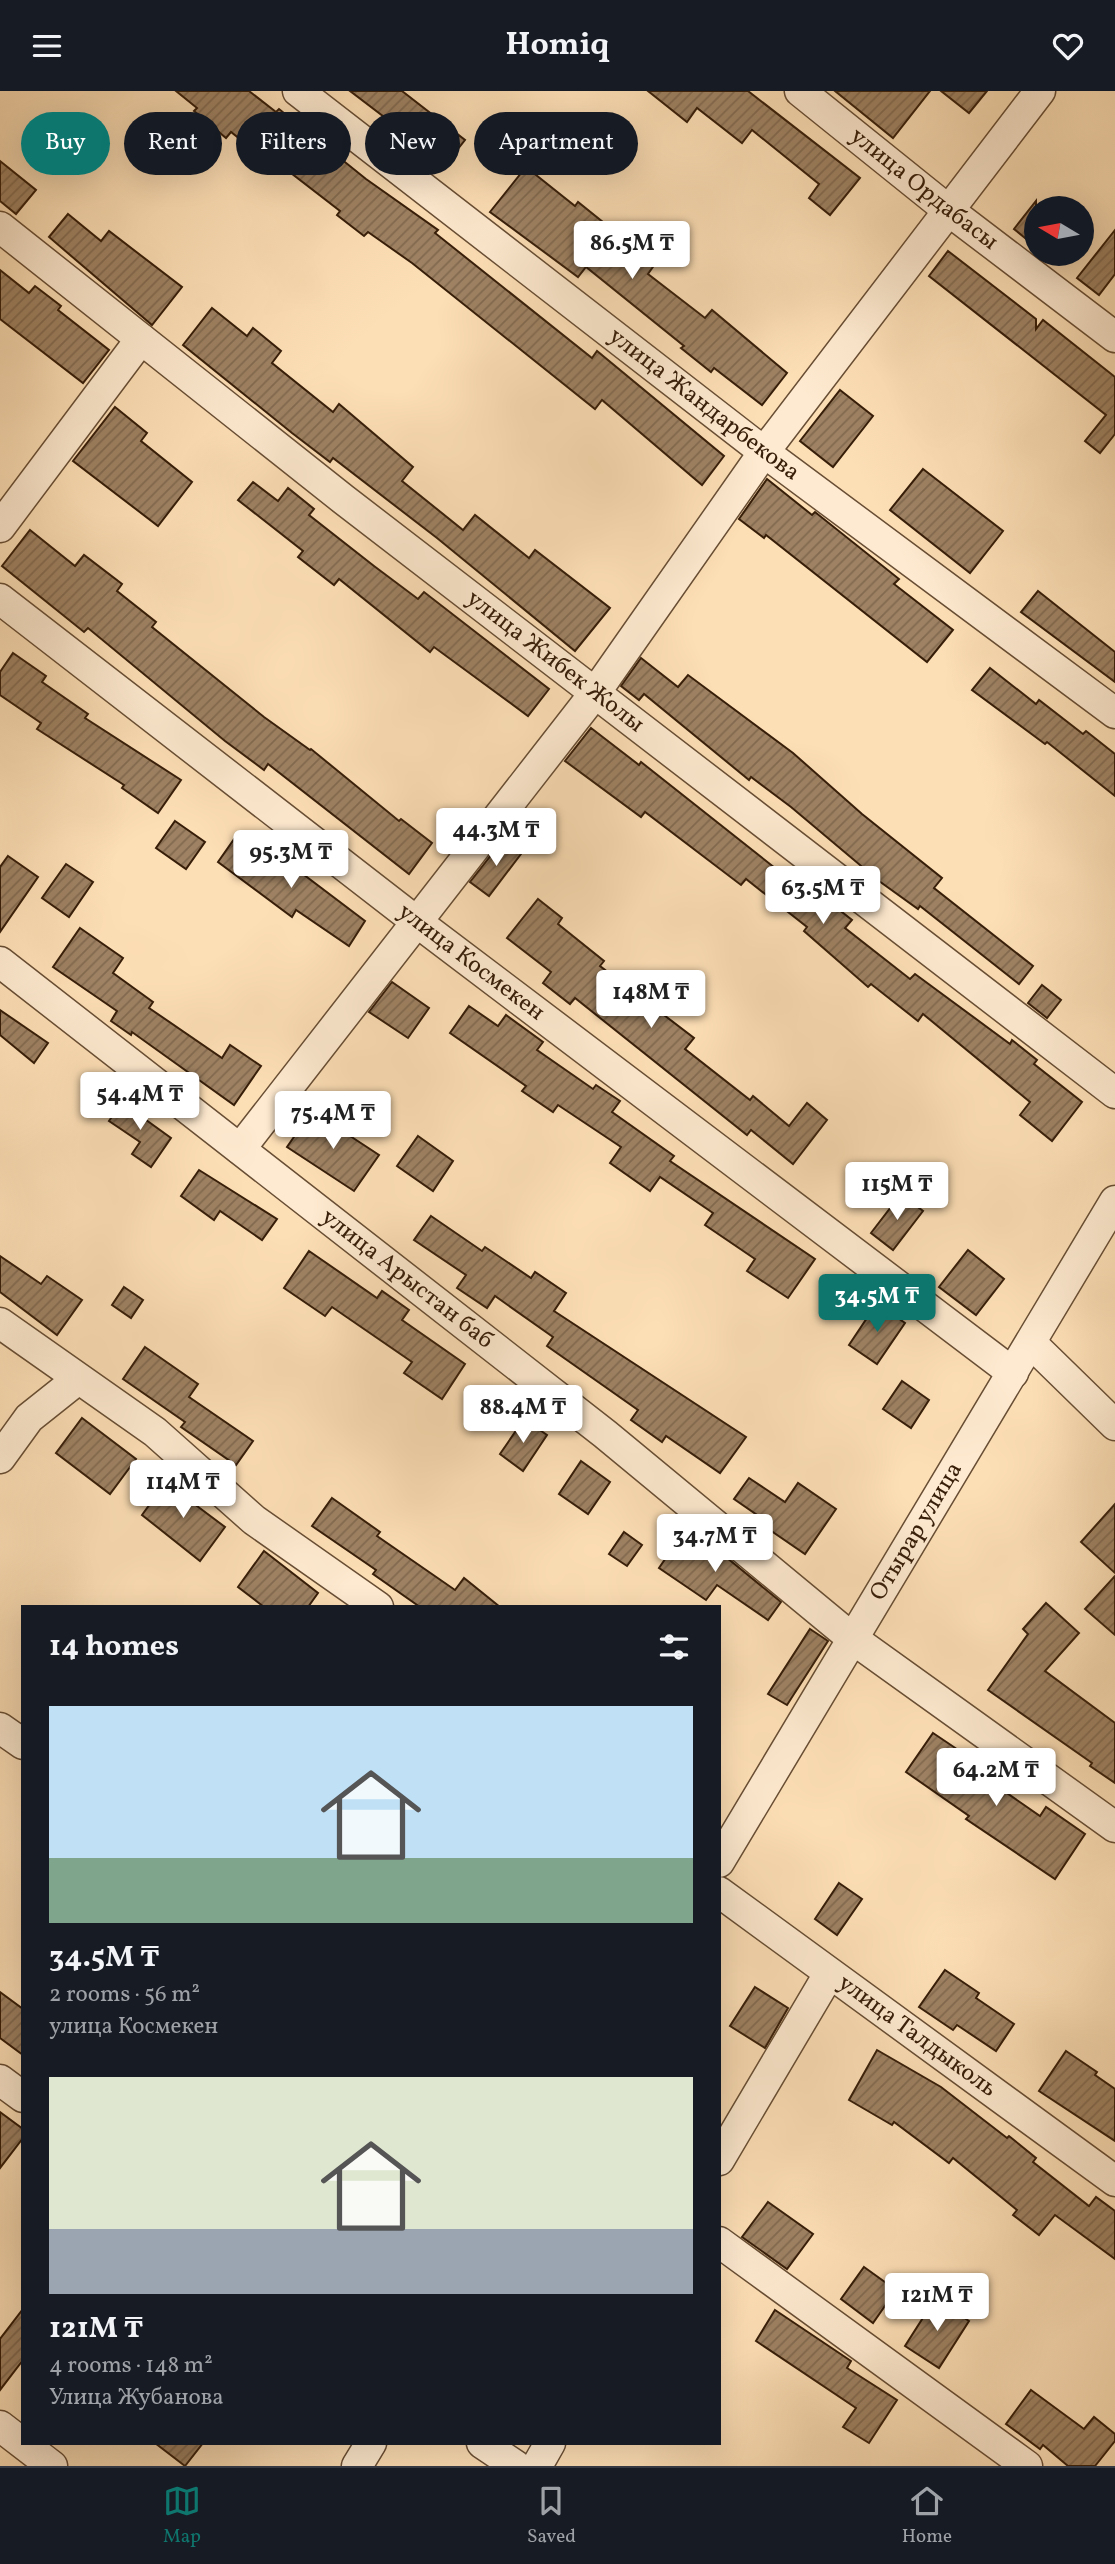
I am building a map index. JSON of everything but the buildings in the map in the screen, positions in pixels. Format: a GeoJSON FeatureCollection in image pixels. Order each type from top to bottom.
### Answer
{"type":"FeatureCollection","features":[{"type":"Feature","properties":{"kind":"street","name":"улица Жандарбекова"},"geometry":{"type":"LineString","coordinates":[[298,91],[764,452],[1115,713]]}},
{"type":"Feature","properties":{"kind":"street","name":"улица Ордабасы"},"geometry":{"type":"LineString","coordinates":[[800,91],[948,210],[1115,337]]}},
{"type":"Feature","properties":{"kind":"street"},"geometry":{"type":"LineString","coordinates":[[240,1149],[595,693],[764,452],[1040,91]]}},
{"type":"Feature","properties":{"kind":"street","name":"улица Жибек Жолы"},"geometry":{"type":"LineString","coordinates":[[0,227],[595,693],[1115,1093]]}},
{"type":"Feature","properties":{"kind":"street"},"geometry":{"type":"LineString","coordinates":[[0,527],[141,338]]}},
{"type":"Feature","properties":{"kind":"street","name":"улица Космекен"},"geometry":{"type":"LineString","coordinates":[[0,599],[417,922],[1013,1373]]}},
{"type":"Feature","properties":{"kind":"street","name":"улица Арыстан баб"},"geometry":{"type":"LineString","coordinates":[[0,962],[605,1434],[853,1639],[1115,1827]]}},
{"type":"Feature","properties":{"kind":"street","name":"Отырар улица"},"geometry":{"type":"LineString","coordinates":[[721,1859],[1115,1201]]}},
{"type":"Feature","properties":{"kind":"street"},"geometry":{"type":"LineString","coordinates":[[0,1323],[155,1431],[254,1520],[375,1605]]}},
{"type":"Feature","properties":{"kind":"street"},"geometry":{"type":"LineString","coordinates":[[1031,1343],[1115,1425]]}},
{"type":"Feature","properties":{"kind":"street"},"geometry":{"type":"LineString","coordinates":[[0,1458],[29,1418],[78,1379]]}},
{"type":"Feature","properties":{"kind":"street"},"geometry":{"type":"LineString","coordinates":[[0,1728],[21,1743]]}},
{"type":"Feature","properties":{"kind":"street","name":"улица Талдыколь"},"geometry":{"type":"LineString","coordinates":[[721,1893],[1115,2182]]}},
{"type":"Feature","properties":{"kind":"street"},"geometry":{"type":"LineString","coordinates":[[721,2156],[829,1973]]}},
{"type":"Feature","properties":{"kind":"street"},"geometry":{"type":"LineString","coordinates":[[0,2080],[21,2096]]}},
{"type":"Feature","properties":{"kind":"street"},"geometry":{"type":"LineString","coordinates":[[721,2243],[1027,2466]]}},
{"type":"Feature","properties":{"kind":"street"},"geometry":{"type":"LineString","coordinates":[[0,2426],[21,2442]]}},
{"type":"Feature","properties":{"kind":"street"},"geometry":{"type":"LineString","coordinates":[[25,2445],[52,2466]]}},
{"type":"Feature","properties":{"kind":"street"},"geometry":{"type":"LineString","coordinates":[[357,2466],[370,2445]]}},
{"type":"Feature","properties":{"kind":"street"},"geometry":{"type":"LineString","coordinates":[[485,2445],[516,2466]]}},
{"type":"Feature","properties":{"kind":"street"},"geometry":{"type":"LineString","coordinates":[[537,2466],[549,2445]]}}]}
